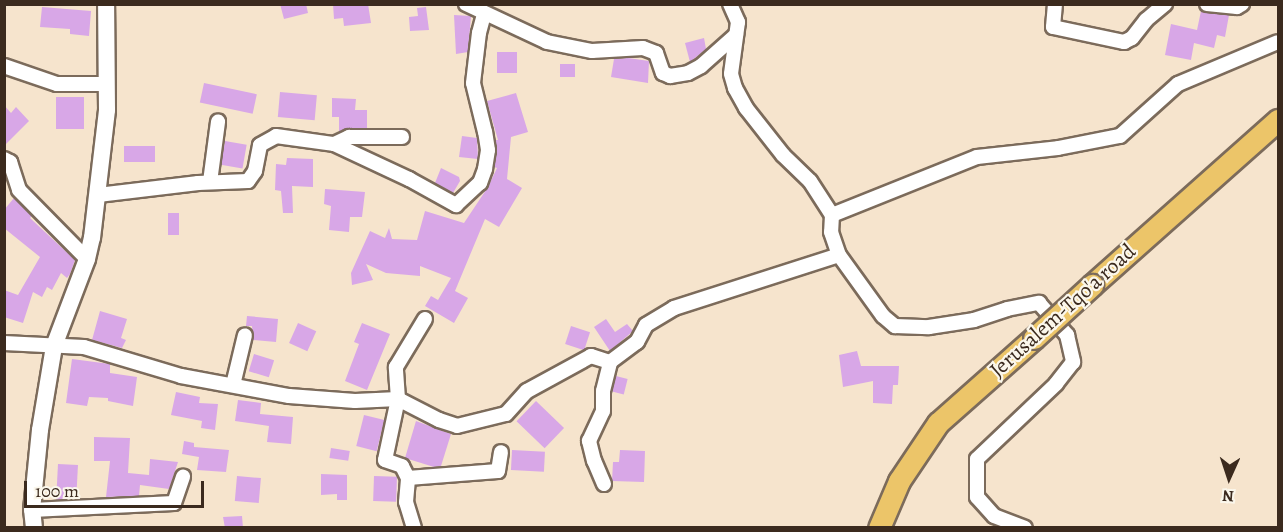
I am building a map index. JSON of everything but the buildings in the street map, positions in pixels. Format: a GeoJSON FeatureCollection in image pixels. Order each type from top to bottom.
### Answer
{"type":"FeatureCollection","features":[{"type":"Feature","properties":{"kind":"main road","name":"Jerusalem-Tqo'a road"},"geometry":{"type":"LineString","coordinates":[[879,528],[898,481],[938,423],[1278,120]]}},
{"type":"Feature","properties":{"kind":"street"},"geometry":{"type":"LineString","coordinates":[[34,528],[32,510],[40,430],[54,346],[87,259],[98,195],[107,110],[106,4]]}},
{"type":"Feature","properties":{"kind":"street"},"geometry":{"type":"LineString","coordinates":[[465,4],[547,42],[592,51],[643,48],[656,52],[663,73],[670,76],[688,73],[701,66],[736,35]]}},
{"type":"Feature","properties":{"kind":"street"},"geometry":{"type":"LineString","coordinates":[[730,4],[738,22],[731,74],[735,88],[746,108],[783,155],[810,181],[832,215],[831,232],[839,255],[883,316],[895,326],[929,327],[948,325],[1006,309],[1039,303],[1067,335],[1073,362],[1056,384],[977,459],[977,497],[994,516],[1025,528]]}},
{"type":"Feature","properties":{"kind":"street"},"geometry":{"type":"LineString","coordinates":[[1055,4],[1053,27],[1124,42],[1132,38],[1146,20],[1165,4]]}},
{"type":"Feature","properties":{"kind":"street"},"geometry":{"type":"LineString","coordinates":[[1207,4],[1237,7],[1242,4]]}},
{"type":"Feature","properties":{"kind":"street"},"geometry":{"type":"LineString","coordinates":[[98,195],[210,182],[248,181],[255,171],[260,145],[276,136],[334,144],[409,179],[456,205],[472,191],[483,176],[488,150],[473,83],[478,33],[484,14]]}},
{"type":"Feature","properties":{"kind":"street"},"geometry":{"type":"LineString","coordinates":[[832,215],[977,157],[1058,148],[1120,136],[1178,84],[1278,42]]}},
{"type":"Feature","properties":{"kind":"street"},"geometry":{"type":"LineString","coordinates":[[4,66],[57,84],[106,84]]}},
{"type":"Feature","properties":{"kind":"street"},"geometry":{"type":"LineString","coordinates":[[210,182],[218,122]]}},
{"type":"Feature","properties":{"kind":"street"},"geometry":{"type":"LineString","coordinates":[[334,144],[349,137],[402,137]]}},
{"type":"Feature","properties":{"kind":"street"},"geometry":{"type":"LineString","coordinates":[[4,159],[10,162],[19,190],[87,259]]}},
{"type":"Feature","properties":{"kind":"street"},"geometry":{"type":"LineString","coordinates":[[604,484],[594,461],[589,441],[603,411],[603,391],[610,362],[637,342],[646,325],[674,308],[839,255]]}},
{"type":"Feature","properties":{"kind":"street"},"geometry":{"type":"LineString","coordinates":[[414,528],[406,502],[408,478],[402,466],[385,460],[398,399],[396,367],[425,319]]}},
{"type":"Feature","properties":{"kind":"street"},"geometry":{"type":"LineString","coordinates":[[233,386],[245,335]]}},
{"type":"Feature","properties":{"kind":"street"},"geometry":{"type":"LineString","coordinates":[[4,343],[84,347],[161,370],[289,396],[355,401],[398,399],[439,420],[457,426],[506,414],[527,391],[591,356],[610,362]]}},
{"type":"Feature","properties":{"kind":"street"},"geometry":{"type":"LineString","coordinates":[[408,478],[498,471],[501,452]]}},
{"type":"Feature","properties":{"kind":"street"},"geometry":{"type":"LineString","coordinates":[[32,510],[174,503],[183,477]]}}]}
